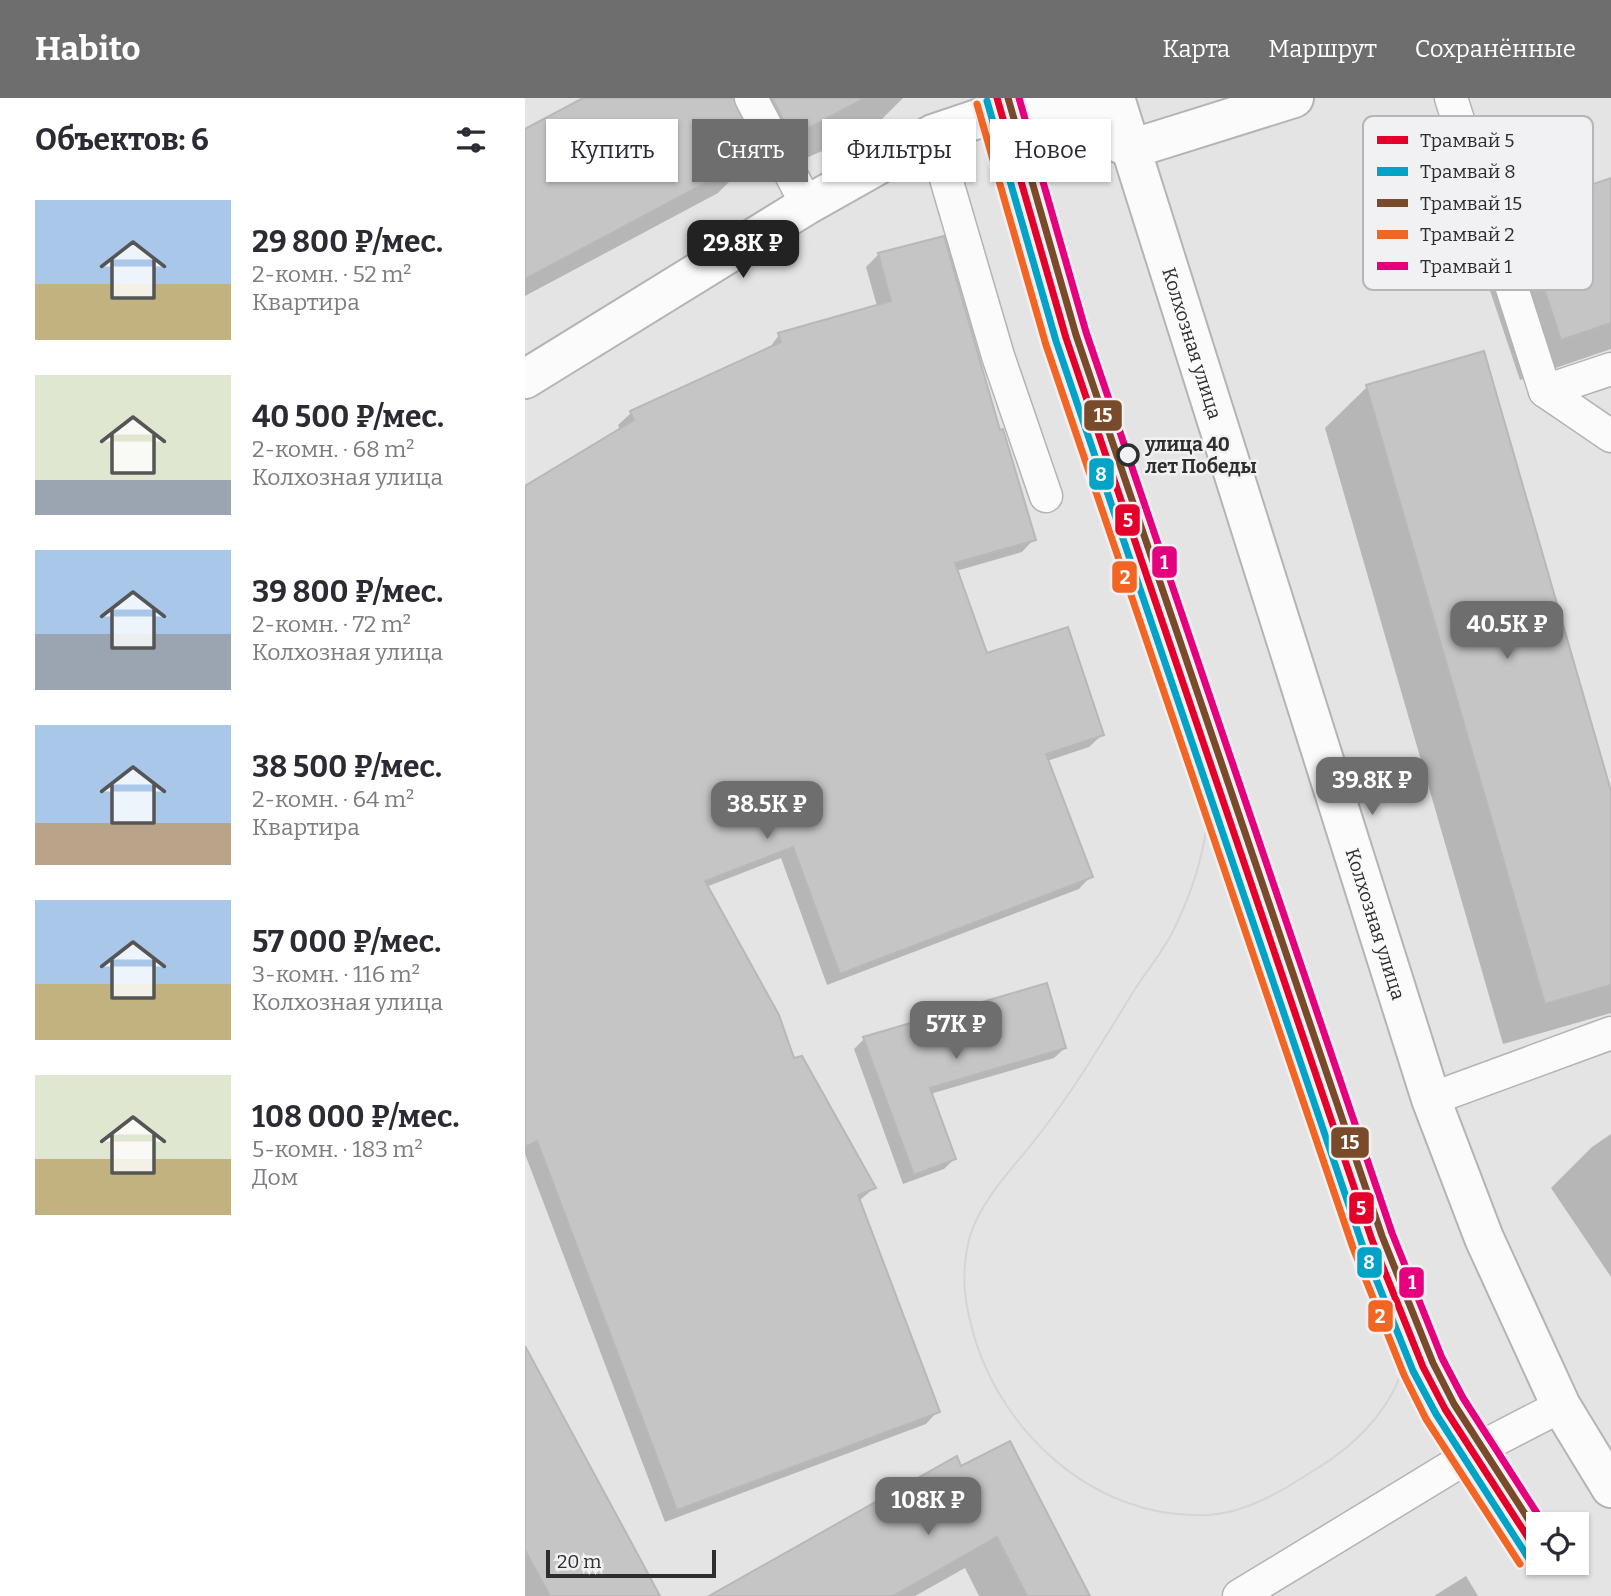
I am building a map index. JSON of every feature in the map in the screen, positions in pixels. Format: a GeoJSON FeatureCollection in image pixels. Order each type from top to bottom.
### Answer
{"type":"FeatureCollection","features":[{"type":"Feature","properties":{"kind":"main road"},"geometry":{"type":"LineString","coordinates":[[976,119],[1001,111],[1090,98]]}},
{"type":"Feature","properties":{"kind":"main road","name":"Колхозная улица"},"geometry":{"type":"LineString","coordinates":[[1115,98],[1431,1099],[1485,1238],[1561,1406],[1611,1488]]}},
{"type":"Feature","properties":{"kind":"main road"},"geometry":{"type":"LineString","coordinates":[[1043,104],[1131,149],[1294,98]]}},
{"type":"Feature","properties":{"kind":"main road"},"geometry":{"type":"LineString","coordinates":[[525,379],[848,182]]}},
{"type":"Feature","properties":{"kind":"lane"},"geometry":{"type":"LineString","coordinates":[[751,98],[807,205]]}},
{"type":"Feature","properties":{"kind":"lane"},"geometry":{"type":"LineString","coordinates":[[1451,98],[1457,116]]}},
{"type":"Feature","properties":{"kind":"lane"},"geometry":{"type":"LineString","coordinates":[[947,182],[997,356],[1046,496]]}},
{"type":"Feature","properties":{"kind":"lane"},"geometry":{"type":"LineString","coordinates":[[1513,290],[1545,391],[1611,436]]}},
{"type":"Feature","properties":{"kind":"lane"},"geometry":{"type":"LineString","coordinates":[[1545,391],[1611,369]]}},
{"type":"Feature","properties":{"kind":"lane"},"geometry":{"type":"LineString","coordinates":[[1431,1099],[1611,1033]]}},
{"type":"Feature","properties":{"kind":"lane"},"geometry":{"type":"LineString","coordinates":[[1240,1596],[1497,1439],[1561,1406]]}},
{"type":"Feature","properties":{"kind":"building"},"geometry":{"type":"Polygon","coordinates":[[[583,98],[733,98],[743,119],[692,119],[692,182],[707,182],[525,279],[525,129],[583,98]]]}},
{"type":"Feature","properties":{"kind":"building"},"geometry":{"type":"Polygon","coordinates":[[[772,98],[865,98],[808,128],[808,119],[783,119],[772,98]]]}},
{"type":"Feature","properties":{"kind":"building"},"geometry":{"type":"Polygon","coordinates":[[[1611,178],[1611,323],[1561,340],[1545,290],[1593,290],[1593,184],[1611,178]]]}},
{"type":"Feature","properties":{"kind":"building"},"geometry":{"type":"Polygon","coordinates":[[[944,236],[1000,430],[1003,429],[1036,540],[955,563],[987,653],[1068,627],[1104,735],[1046,754],[1093,877],[840,974],[793,847],[705,881],[779,1015],[794,1058],[802,1056],[876,1188],[858,1195],[940,1412],[677,1510],[537,1141],[525,1147],[525,486],[634,420],[630,411],[781,342],[778,333],[891,301],[878,253],[944,236]]]}},
{"type":"Feature","properties":{"kind":"building"},"geometry":{"type":"Polygon","coordinates":[[[1484,351],[1611,791],[1611,985],[1545,1004],[1366,385],[1484,351]]]}},
{"type":"Feature","properties":{"kind":"building"},"geometry":{"type":"Polygon","coordinates":[[[1047,983],[1066,1048],[930,1088],[956,1159],[914,1175],[863,1037],[1047,983]]]}},
{"type":"Feature","properties":{"kind":"building"},"geometry":{"type":"Polygon","coordinates":[[[525,1346],[660,1596],[550,1596],[525,1550],[525,1346]]]}},
{"type":"Feature","properties":{"kind":"building"},"geometry":{"type":"Polygon","coordinates":[[[1010,1441],[1090,1596],[1027,1596],[997,1537],[893,1596],[709,1596],[957,1456],[961,1466],[1010,1441]]]}},
{"type":"Feature","properties":{"kind":"tram line","name":"5"},"geometry":{"type":"LineString","coordinates":[[997,98],[1066,338],[1372,1240],[1423,1367],[1445,1409],[1526,1534]]}},
{"type":"Feature","properties":{"kind":"tram line","name":"15"},"geometry":{"type":"LineString","coordinates":[[1008,98],[1076,335],[1382,1236],[1433,1363],[1454,1404],[1526,1515]]}},
{"type":"Feature","properties":{"kind":"tram line","name":"1"},"geometry":{"type":"LineString","coordinates":[[1019,98],[1086,332],[1392,1233],[1442,1358],[1463,1398],[1536,1512]]}},
{"type":"Feature","properties":{"kind":"tram line","name":"8"},"geometry":{"type":"LineString","coordinates":[[987,101],[1056,341],[1362,1244],[1413,1371],[1436,1414],[1526,1554]]}},
{"type":"Feature","properties":{"kind":"tram line","name":"2"},"geometry":{"type":"LineString","coordinates":[[977,104],[1046,345],[1353,1248],[1404,1375],[1426,1419],[1520,1564]]}},
{"type":"Feature","properties":{"kind":"tram line"},"geometry":{"type":"LineString","coordinates":[[1211,771],[1206,831],[1201,855],[1190,892],[1171,935],[1064,1101],[1000,1183],[975,1222],[966,1256],[965,1287],[969,1316],[981,1357],[1000,1395],[1024,1429],[1054,1459],[1088,1484],[1125,1502],[1166,1513],[1208,1515],[1236,1510],[1276,1493],[1328,1462],[1368,1427],[1389,1398],[1403,1366],[1407,1335],[1395,1232]]}},
{"type":"Feature","properties":{"kind":"place","name":"улица 40 лет Победы"},"geometry":{"type":"Point","coordinates":[1128,455]}}]}
